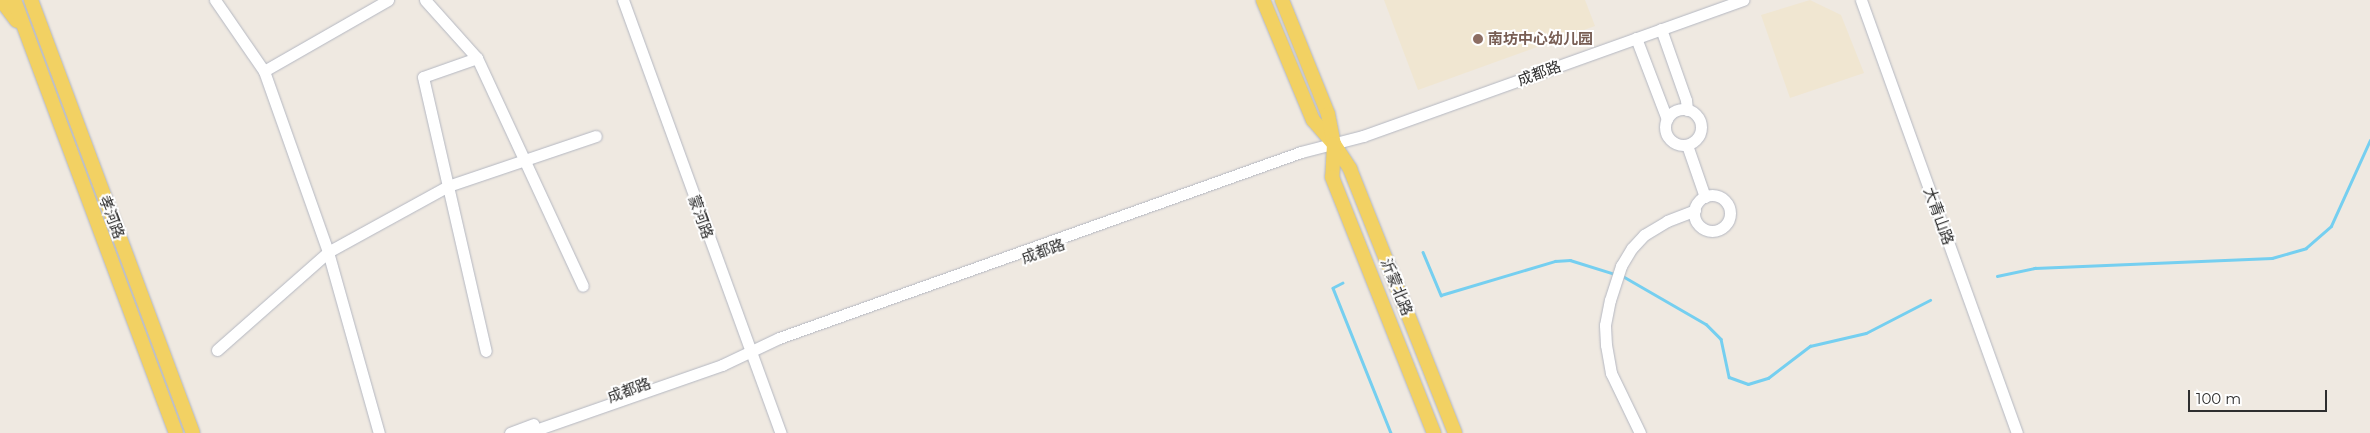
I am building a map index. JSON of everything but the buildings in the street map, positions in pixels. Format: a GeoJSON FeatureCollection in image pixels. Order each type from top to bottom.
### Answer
{"type":"FeatureCollection","features":[{"type":"Feature","properties":{"kind":"main road"},"geometry":{"type":"LineString","coordinates":[[1,0],[26,32]]}},
{"type":"Feature","properties":{"kind":"main road","name":"孝河路"},"geometry":{"type":"LineString","coordinates":[[14,0],[176,433]]}},
{"type":"Feature","properties":{"kind":"main road","name":"孝河路"},"geometry":{"type":"LineString","coordinates":[[31,0],[193,433]]}},
{"type":"Feature","properties":{"kind":"main road"},"geometry":{"type":"LineString","coordinates":[[36,0],[43,31]]}},
{"type":"Feature","properties":{"kind":"main road","name":"沂蒙北路"},"geometry":{"type":"LineString","coordinates":[[1263,0],[1313,120],[1334,144],[1350,169],[1455,433]]}},
{"type":"Feature","properties":{"kind":"main road","name":"沂蒙北路"},"geometry":{"type":"LineString","coordinates":[[1282,0],[1328,114],[1334,144],[1332,177],[1434,433]]}},
{"type":"Feature","properties":{"kind":"street"},"geometry":{"type":"LineString","coordinates":[[215,0],[264,72],[328,252],[379,433]]}},
{"type":"Feature","properties":{"kind":"street"},"geometry":{"type":"LineString","coordinates":[[264,72],[388,0]]}},
{"type":"Feature","properties":{"kind":"street"},"geometry":{"type":"LineString","coordinates":[[425,0],[477,58],[583,286]]}},
{"type":"Feature","properties":{"kind":"street","name":"蒙河路"},"geometry":{"type":"LineString","coordinates":[[623,0],[781,433]]}},
{"type":"Feature","properties":{"kind":"street","name":"成都路"},"geometry":{"type":"LineString","coordinates":[[1334,144],[1360,129],[1720,0]]}},
{"type":"Feature","properties":{"kind":"street","name":"成都路"},"geometry":{"type":"LineString","coordinates":[[527,433],[722,365],[789,335],[1301,152],[1363,136],[1743,0]]}},
{"type":"Feature","properties":{"kind":"street","name":"大青山路"},"geometry":{"type":"LineString","coordinates":[[1861,0],[2017,433]]}},
{"type":"Feature","properties":{"kind":"street"},"geometry":{"type":"LineString","coordinates":[[1661,29],[1686,100],[1687,110]]}},
{"type":"Feature","properties":{"kind":"street"},"geometry":{"type":"LineString","coordinates":[[1636,38],[1667,120],[1667,136],[1676,144],[1687,145],[1696,139],[1701,128],[1697,117],[1687,110],[1676,111],[1667,120]]}},
{"type":"Feature","properties":{"kind":"street"},"geometry":{"type":"LineString","coordinates":[[477,58],[423,77],[486,351]]}},
{"type":"Feature","properties":{"kind":"street"},"geometry":{"type":"LineString","coordinates":[[217,350],[328,252],[448,186],[596,136]]}},
{"type":"Feature","properties":{"kind":"street"},"geometry":{"type":"LineString","coordinates":[[1687,145],[1705,197]]}},
{"type":"Feature","properties":{"kind":"street"},"geometry":{"type":"LineString","coordinates":[[1717,196],[1726,202],[1730,214],[1726,224],[1716,230],[1705,229],[1697,221],[1695,210],[1700,200],[1705,197],[1717,196]]}},
{"type":"Feature","properties":{"kind":"street"},"geometry":{"type":"LineString","coordinates":[[1640,433],[1611,373],[1605,325],[1610,300],[1621,266],[1632,248],[1644,235],[1667,221],[1695,210]]}},
{"type":"Feature","properties":{"kind":"street","name":"成都路"},"geometry":{"type":"LineString","coordinates":[[510,433],[720,358],[750,352]]}},
{"type":"Feature","properties":{"kind":"shaded area","name":"南坊中心幼儿园"},"geometry":{"type":"Polygon","coordinates":[[[1384,0],[1585,0],[1595,26],[1418,90],[1384,0]]]}},
{"type":"Feature","properties":{"kind":"shaded area"},"geometry":{"type":"Polygon","coordinates":[[[1810,0],[1841,15],[1864,73],[1790,98],[1761,15],[1810,0]]]}},
{"type":"Feature","properties":{"kind":"waterway"},"geometry":{"type":"LineString","coordinates":[[1997,276],[2035,268],[2272,258],[2306,248],[2331,226],[2370,140]]}},
{"type":"Feature","properties":{"kind":"waterway"},"geometry":{"type":"LineString","coordinates":[[1423,252],[1441,295],[1555,261],[1570,260],[1615,274]]}},
{"type":"Feature","properties":{"kind":"waterway"},"geometry":{"type":"LineString","coordinates":[[1621,275],[1706,324],[1721,339],[1729,377],[1748,384],[1768,378],[1810,346],[1866,333],[1930,300]]}},
{"type":"Feature","properties":{"kind":"waterway"},"geometry":{"type":"LineString","coordinates":[[1343,283],[1333,288],[1391,433]]}},
{"type":"Feature","properties":{"kind":"place","name":"南坊中心幼儿园"},"geometry":{"type":"Point","coordinates":[1478,39]}}]}
